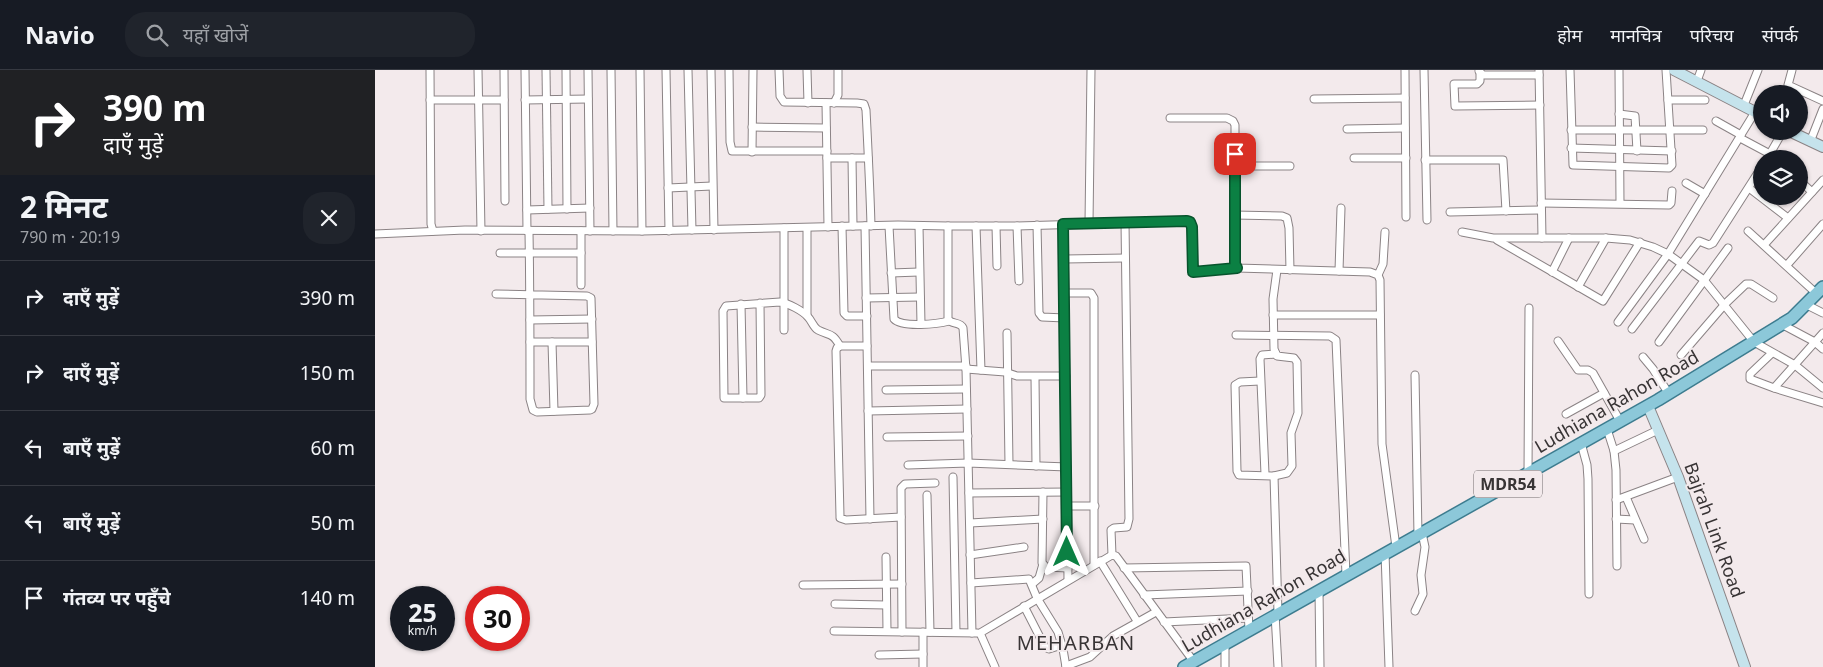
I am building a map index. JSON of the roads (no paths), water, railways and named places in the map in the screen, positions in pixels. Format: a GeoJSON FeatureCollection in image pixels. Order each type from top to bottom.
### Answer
{"type":"FeatureCollection","features":[{"type":"Feature","properties":{"kind":"main road","name":"Ludhiana Rahon Road"},"geometry":{"type":"LineString","coordinates":[[1189,664],[1225,644],[1249,624],[1277,614],[1669,394],[1783,325],[1807,305],[1820,291]]}},
{"type":"Feature","properties":{"kind":"street"},"geometry":{"type":"LineString","coordinates":[[429,70],[431,224],[433,232]]}},
{"type":"Feature","properties":{"kind":"street"},"geometry":{"type":"LineString","coordinates":[[478,70],[481,230]]}},
{"type":"Feature","properties":{"kind":"street"},"geometry":{"type":"LineString","coordinates":[[504,70],[505,201]]}},
{"type":"Feature","properties":{"kind":"street"},"geometry":{"type":"LineString","coordinates":[[496,294],[530,296],[589,297],[592,300],[594,404],[592,409],[535,412],[531,407],[530,296],[525,70]]}},
{"type":"Feature","properties":{"kind":"street"},"geometry":{"type":"LineString","coordinates":[[546,70],[548,209]]}},
{"type":"Feature","properties":{"kind":"street"},"geometry":{"type":"LineString","coordinates":[[565,70],[567,209]]}},
{"type":"Feature","properties":{"kind":"street"},"geometry":{"type":"LineString","coordinates":[[588,70],[591,231]]}},
{"type":"Feature","properties":{"kind":"street"},"geometry":{"type":"LineString","coordinates":[[611,70],[613,231]]}},
{"type":"Feature","properties":{"kind":"street"},"geometry":{"type":"LineString","coordinates":[[640,70],[642,231]]}},
{"type":"Feature","properties":{"kind":"street"},"geometry":{"type":"LineString","coordinates":[[666,70],[669,231]]}},
{"type":"Feature","properties":{"kind":"street"},"geometry":{"type":"LineString","coordinates":[[688,70],[692,230]]}},
{"type":"Feature","properties":{"kind":"street"},"geometry":{"type":"LineString","coordinates":[[711,70],[714,230]]}},
{"type":"Feature","properties":{"kind":"street"},"geometry":{"type":"LineString","coordinates":[[729,70],[730,149],[736,152],[868,158]]}},
{"type":"Feature","properties":{"kind":"street"},"geometry":{"type":"LineString","coordinates":[[752,152],[753,70]]}},
{"type":"Feature","properties":{"kind":"street"},"geometry":{"type":"LineString","coordinates":[[779,70],[781,100],[788,103],[864,104],[866,110],[870,165],[867,298],[870,519]]}},
{"type":"Feature","properties":{"kind":"street"},"geometry":{"type":"LineString","coordinates":[[807,70],[808,103]]}},
{"type":"Feature","properties":{"kind":"street"},"geometry":{"type":"LineString","coordinates":[[828,227],[826,128],[830,103],[838,96],[839,70]]}},
{"type":"Feature","properties":{"kind":"street"},"geometry":{"type":"LineString","coordinates":[[1089,224],[1091,70]]}},
{"type":"Feature","properties":{"kind":"street"},"geometry":{"type":"LineString","coordinates":[[1405,70],[1406,217]]}},
{"type":"Feature","properties":{"kind":"street"},"geometry":{"type":"LineString","coordinates":[[1424,70],[1427,220]]}},
{"type":"Feature","properties":{"kind":"street"},"geometry":{"type":"LineString","coordinates":[[1570,70],[1571,148],[1572,163],[1575,166],[1669,168],[1672,165],[1666,70]]}},
{"type":"Feature","properties":{"kind":"street"},"geometry":{"type":"LineString","coordinates":[[1619,70],[1620,203]]}},
{"type":"Feature","properties":{"kind":"street"},"geometry":{"type":"LineString","coordinates":[[1674,70],[1753,111]]}},
{"type":"Feature","properties":{"kind":"street"},"geometry":{"type":"LineString","coordinates":[[1697,81],[1701,70]]}},
{"type":"Feature","properties":{"kind":"street"},"geometry":{"type":"LineString","coordinates":[[1744,105],[1758,70]]}},
{"type":"Feature","properties":{"kind":"street"},"geometry":{"type":"LineString","coordinates":[[1793,70],[1788,85],[1823,101]]}},
{"type":"Feature","properties":{"kind":"street"},"geometry":{"type":"LineString","coordinates":[[1540,105],[1455,106],[1453,84],[1477,84],[1480,81],[1480,72],[1539,73],[1540,105],[1541,238]]}},
{"type":"Feature","properties":{"kind":"street"},"geometry":{"type":"LineString","coordinates":[[1314,99],[1405,98]]}},
{"type":"Feature","properties":{"kind":"street"},"geometry":{"type":"LineString","coordinates":[[525,100],[588,99]]}},
{"type":"Feature","properties":{"kind":"street"},"geometry":{"type":"LineString","coordinates":[[430,100],[504,100]]}},
{"type":"Feature","properties":{"kind":"street"},"geometry":{"type":"LineString","coordinates":[[1668,100],[1705,100]]}},
{"type":"Feature","properties":{"kind":"street"},"geometry":{"type":"LineString","coordinates":[[1810,142],[1823,109]]}},
{"type":"Feature","properties":{"kind":"street"},"geometry":{"type":"LineString","coordinates":[[1619,114],[1635,116],[1637,150]]}},
{"type":"Feature","properties":{"kind":"street"},"geometry":{"type":"LineString","coordinates":[[1170,118],[1227,118],[1233,121],[1235,125],[1234,215],[1235,264],[1237,268]]}},
{"type":"Feature","properties":{"kind":"street"},"geometry":{"type":"LineString","coordinates":[[1618,322],[1668,254],[1740,136],[1753,120]]}},
{"type":"Feature","properties":{"kind":"street"},"geometry":{"type":"LineString","coordinates":[[1716,121],[1760,150]]}},
{"type":"Feature","properties":{"kind":"street"},"geometry":{"type":"LineString","coordinates":[[752,128],[826,128]]}},
{"type":"Feature","properties":{"kind":"street"},"geometry":{"type":"LineString","coordinates":[[1347,129],[1405,128]]}},
{"type":"Feature","properties":{"kind":"street"},"geometry":{"type":"LineString","coordinates":[[1571,130],[1703,130]]}},
{"type":"Feature","properties":{"kind":"street"},"geometry":{"type":"LineString","coordinates":[[1806,140],[1823,147]]}},
{"type":"Feature","properties":{"kind":"street"},"geometry":{"type":"LineString","coordinates":[[1571,148],[1671,151]]}},
{"type":"Feature","properties":{"kind":"street"},"geometry":{"type":"LineString","coordinates":[[853,158],[853,226]]}},
{"type":"Feature","properties":{"kind":"street"},"geometry":{"type":"LineString","coordinates":[[1354,158],[1406,158]]}},
{"type":"Feature","properties":{"kind":"street"},"geometry":{"type":"LineString","coordinates":[[1425,160],[1503,160],[1506,211]]}},
{"type":"Feature","properties":{"kind":"street"},"geometry":{"type":"LineString","coordinates":[[1235,166],[1290,166]]}},
{"type":"Feature","properties":{"kind":"street"},"geometry":{"type":"LineString","coordinates":[[1764,245],[1823,180]]}},
{"type":"Feature","properties":{"kind":"street"},"geometry":{"type":"LineString","coordinates":[[1632,329],[1699,241],[1709,244],[1713,243],[1753,181]]}},
{"type":"Feature","properties":{"kind":"street"},"geometry":{"type":"LineString","coordinates":[[1686,183],[1705,194]]}},
{"type":"Feature","properties":{"kind":"street"},"geometry":{"type":"LineString","coordinates":[[668,188],[712,186]]}},
{"type":"Feature","properties":{"kind":"street"},"geometry":{"type":"LineString","coordinates":[[1749,188],[1789,218]]}},
{"type":"Feature","properties":{"kind":"street"},"geometry":{"type":"LineString","coordinates":[[1808,188],[1812,192]]}},
{"type":"Feature","properties":{"kind":"street"},"geometry":{"type":"LineString","coordinates":[[1450,212],[1506,211],[1541,206],[1620,203],[1669,205],[1671,203],[1671,191]]}},
{"type":"Feature","properties":{"kind":"street"},"geometry":{"type":"LineString","coordinates":[[527,210],[590,208]]}},
{"type":"Feature","properties":{"kind":"street"},"geometry":{"type":"LineString","coordinates":[[1339,271],[1341,208]]}},
{"type":"Feature","properties":{"kind":"street"},"geometry":{"type":"LineString","coordinates":[[1234,215],[1282,216],[1287,218],[1290,270]]}},
{"type":"Feature","properties":{"kind":"street"},"geometry":{"type":"LineString","coordinates":[[1112,554],[1111,530],[1127,527],[1129,519],[1125,222]]}},
{"type":"Feature","properties":{"kind":"street"},"geometry":{"type":"LineString","coordinates":[[375,234],[481,230],[528,232],[669,231],[842,226],[1017,226],[1125,222],[1190,222],[1192,227],[1193,272],[1237,268],[1370,272],[1378,275]]}},
{"type":"Feature","properties":{"kind":"street"},"geometry":{"type":"LineString","coordinates":[[1063,224],[1065,259],[1068,580]]}},
{"type":"Feature","properties":{"kind":"street"},"geometry":{"type":"LineString","coordinates":[[1787,265],[1823,224]]}},
{"type":"Feature","properties":{"kind":"street"},"geometry":{"type":"LineString","coordinates":[[1037,225],[1039,313],[1042,317],[1065,318]]}},
{"type":"Feature","properties":{"kind":"street"},"geometry":{"type":"LineString","coordinates":[[842,226],[844,313],[847,316],[867,316]]}},
{"type":"Feature","properties":{"kind":"street"},"geometry":{"type":"LineString","coordinates":[[889,226],[894,319],[897,322],[921,324],[949,321],[960,324],[963,328],[966,368],[971,583],[976,633],[995,667]]}},
{"type":"Feature","properties":{"kind":"street"},"geometry":{"type":"LineString","coordinates":[[919,226],[921,324]]}},
{"type":"Feature","properties":{"kind":"street"},"geometry":{"type":"LineString","coordinates":[[948,226],[949,321]]}},
{"type":"Feature","properties":{"kind":"street"},"geometry":{"type":"LineString","coordinates":[[976,226],[981,370]]}},
{"type":"Feature","properties":{"kind":"street"},"geometry":{"type":"LineString","coordinates":[[996,226],[997,266]]}},
{"type":"Feature","properties":{"kind":"street"},"geometry":{"type":"LineString","coordinates":[[1017,226],[1019,281]]}},
{"type":"Feature","properties":{"kind":"street"},"geometry":{"type":"LineString","coordinates":[[784,228],[784,330]]}},
{"type":"Feature","properties":{"kind":"street"},"geometry":{"type":"LineString","coordinates":[[807,228],[807,316]]}},
{"type":"Feature","properties":{"kind":"street"},"geometry":{"type":"LineString","coordinates":[[581,231],[581,284]]}},
{"type":"Feature","properties":{"kind":"street"},"geometry":{"type":"LineString","coordinates":[[1748,231],[1820,291]]}},
{"type":"Feature","properties":{"kind":"street"},"geometry":{"type":"LineString","coordinates":[[1385,232],[1383,264],[1378,275],[1380,280],[1382,444],[1396,547]]}},
{"type":"Feature","properties":{"kind":"street"},"geometry":{"type":"LineString","coordinates":[[1462,232],[1493,238],[1606,238],[1640,242],[1668,254],[1704,280],[1754,342],[1795,365],[1823,388]]}},
{"type":"Feature","properties":{"kind":"street"},"geometry":{"type":"LineString","coordinates":[[1493,238],[1600,300],[1605,300],[1640,242]]}},
{"type":"Feature","properties":{"kind":"street"},"geometry":{"type":"LineString","coordinates":[[1552,272],[1569,238]]}},
{"type":"Feature","properties":{"kind":"street"},"geometry":{"type":"LineString","coordinates":[[1578,287],[1606,238]]}},
{"type":"Feature","properties":{"kind":"street"},"geometry":{"type":"LineString","coordinates":[[1659,342],[1728,248]]}},
{"type":"Feature","properties":{"kind":"street"},"geometry":{"type":"LineString","coordinates":[[500,253],[581,253]]}},
{"type":"Feature","properties":{"kind":"street"},"geometry":{"type":"LineString","coordinates":[[1065,259],[1125,258]]}},
{"type":"Feature","properties":{"kind":"street"},"geometry":{"type":"LineString","coordinates":[[1276,354],[1273,336],[1273,316],[1277,270]]}},
{"type":"Feature","properties":{"kind":"street"},"geometry":{"type":"LineString","coordinates":[[891,273],[919,272]]}},
{"type":"Feature","properties":{"kind":"street"},"geometry":{"type":"LineString","coordinates":[[1681,354],[1725,304],[1749,283],[1773,298]]}},
{"type":"Feature","properties":{"kind":"street"},"geometry":{"type":"LineString","coordinates":[[1065,293],[1091,293],[1094,298],[1097,563],[1137,621]]}},
{"type":"Feature","properties":{"kind":"street"},"geometry":{"type":"LineString","coordinates":[[867,298],[920,297]]}},
{"type":"Feature","properties":{"kind":"street"},"geometry":{"type":"LineString","coordinates":[[760,303],[761,395],[759,398],[725,398],[723,359],[724,308],[729,305],[760,303],[784,303],[807,316],[818,330],[831,334],[840,346]]}},
{"type":"Feature","properties":{"kind":"street"},"geometry":{"type":"LineString","coordinates":[[741,304],[743,398]]}},
{"type":"Feature","properties":{"kind":"street"},"geometry":{"type":"LineString","coordinates":[[1807,305],[1823,314]]}},
{"type":"Feature","properties":{"kind":"street"},"geometry":{"type":"LineString","coordinates":[[1529,308],[1529,473]]}},
{"type":"Feature","properties":{"kind":"street"},"geometry":{"type":"LineString","coordinates":[[1273,316],[1380,315]]}},
{"type":"Feature","properties":{"kind":"street"},"geometry":{"type":"LineString","coordinates":[[530,320],[592,320]]}},
{"type":"Feature","properties":{"kind":"street"},"geometry":{"type":"LineString","coordinates":[[1783,325],[1815,342],[1823,349]]}},
{"type":"Feature","properties":{"kind":"street"},"geometry":{"type":"LineString","coordinates":[[1007,333],[1009,464]]}},
{"type":"Feature","properties":{"kind":"street"},"geometry":{"type":"LineString","coordinates":[[1774,388],[1823,333]]}},
{"type":"Feature","properties":{"kind":"street"},"geometry":{"type":"LineString","coordinates":[[1236,335],[1330,336],[1334,337],[1338,343],[1347,575]]}},
{"type":"Feature","properties":{"kind":"street"},"geometry":{"type":"LineString","coordinates":[[1559,341],[1578,370],[1591,371],[1620,422]]}},
{"type":"Feature","properties":{"kind":"street"},"geometry":{"type":"LineString","coordinates":[[530,342],[592,342]]}},
{"type":"Feature","properties":{"kind":"street"},"geometry":{"type":"LineString","coordinates":[[553,342],[553,411]]}},
{"type":"Feature","properties":{"kind":"street"},"geometry":{"type":"LineString","coordinates":[[867,346],[840,346],[836,351],[839,516],[846,520],[901,517]]}},
{"type":"Feature","properties":{"kind":"street"},"geometry":{"type":"LineString","coordinates":[[1772,353],[1750,374],[1749,376],[1753,381],[1823,403]]}},
{"type":"Feature","properties":{"kind":"street"},"geometry":{"type":"LineString","coordinates":[[1260,381],[1240,382],[1235,385],[1237,474],[1239,475],[1265,474],[1274,476],[1287,473],[1292,466],[1291,433],[1298,413],[1297,362],[1294,358],[1282,358],[1276,354],[1260,357],[1265,474]]}},
{"type":"Feature","properties":{"kind":"street"},"geometry":{"type":"LineString","coordinates":[[1643,357],[1669,394]]}},
{"type":"Feature","properties":{"kind":"street"},"geometry":{"type":"LineString","coordinates":[[868,366],[966,368],[1008,373],[1017,376],[1066,376]]}},
{"type":"Feature","properties":{"kind":"street"},"geometry":{"type":"LineString","coordinates":[[1415,375],[1420,534],[1425,547],[1421,575],[1423,594],[1415,611]]}},
{"type":"Feature","properties":{"kind":"street"},"geometry":{"type":"LineString","coordinates":[[1035,377],[1036,466]]}},
{"type":"Feature","properties":{"kind":"street"},"geometry":{"type":"LineString","coordinates":[[886,390],[966,389]]}},
{"type":"Feature","properties":{"kind":"street"},"geometry":{"type":"LineString","coordinates":[[1566,414],[1604,393]]}},
{"type":"Feature","properties":{"kind":"street","name":"Bajrah Link Road"},"geometry":{"type":"LineString","coordinates":[[1648,406],[1678,477],[1745,667]]}},
{"type":"Feature","properties":{"kind":"street"},"geometry":{"type":"LineString","coordinates":[[869,411],[967,409]]}},
{"type":"Feature","properties":{"kind":"street"},"geometry":{"type":"LineString","coordinates":[[1607,429],[1614,451],[1617,566]]}},
{"type":"Feature","properties":{"kind":"street"},"geometry":{"type":"LineString","coordinates":[[1614,451],[1658,430]]}},
{"type":"Feature","properties":{"kind":"street"},"geometry":{"type":"LineString","coordinates":[[887,437],[967,436]]}},
{"type":"Feature","properties":{"kind":"street"},"geometry":{"type":"LineString","coordinates":[[1581,443],[1588,478],[1589,594]]}},
{"type":"Feature","properties":{"kind":"street"},"geometry":{"type":"LineString","coordinates":[[908,465],[968,463],[1067,467]]}},
{"type":"Feature","properties":{"kind":"street"},"geometry":{"type":"LineString","coordinates":[[1274,476],[1278,667]]}},
{"type":"Feature","properties":{"kind":"street"},"geometry":{"type":"LineString","coordinates":[[953,477],[956,632]]}},
{"type":"Feature","properties":{"kind":"street"},"geometry":{"type":"LineString","coordinates":[[1616,500],[1678,477]]}},
{"type":"Feature","properties":{"kind":"street"},"geometry":{"type":"LineString","coordinates":[[902,632],[902,486],[935,483]]}},
{"type":"Feature","properties":{"kind":"street"},"geometry":{"type":"LineString","coordinates":[[1032,584],[1039,578],[1043,564],[1043,492]]}},
{"type":"Feature","properties":{"kind":"street"},"geometry":{"type":"LineString","coordinates":[[969,493],[1067,492]]}},
{"type":"Feature","properties":{"kind":"street"},"geometry":{"type":"LineString","coordinates":[[923,667],[926,632],[927,495]]}},
{"type":"Feature","properties":{"kind":"street"},"geometry":{"type":"LineString","coordinates":[[1626,497],[1644,539]]}},
{"type":"Feature","properties":{"kind":"street"},"geometry":{"type":"LineString","coordinates":[[1067,506],[1095,506]]}},
{"type":"Feature","properties":{"kind":"street"},"geometry":{"type":"LineString","coordinates":[[969,523],[1043,519]]}},
{"type":"Feature","properties":{"kind":"street"},"geometry":{"type":"LineString","coordinates":[[1617,519],[1635,520]]}},
{"type":"Feature","properties":{"kind":"street"},"geometry":{"type":"LineString","coordinates":[[970,555],[1024,547]]}},
{"type":"Feature","properties":{"kind":"street"},"geometry":{"type":"LineString","coordinates":[[1385,553],[1389,667]]}},
{"type":"Feature","properties":{"kind":"street"},"geometry":{"type":"LineString","coordinates":[[833,631],[976,633],[1112,554]]}},
{"type":"Feature","properties":{"kind":"street"},"geometry":{"type":"LineString","coordinates":[[1112,554],[1116,556],[1164,622],[1189,664]]}},
{"type":"Feature","properties":{"kind":"street"},"geometry":{"type":"LineString","coordinates":[[885,557],[887,631]]}},
{"type":"Feature","properties":{"kind":"street"},"geometry":{"type":"LineString","coordinates":[[1043,564],[1046,566],[1068,568]]}},
{"type":"Feature","properties":{"kind":"street"},"geometry":{"type":"LineString","coordinates":[[1125,568],[1244,565],[1247,570],[1249,624],[1164,622]]}},
{"type":"Feature","properties":{"kind":"street"},"geometry":{"type":"LineString","coordinates":[[971,583],[1027,578],[1058,632],[1066,666],[1090,658],[1108,640],[1137,621],[1156,612]]}},
{"type":"Feature","properties":{"kind":"street"},"geometry":{"type":"LineString","coordinates":[[803,585],[902,584]]}},
{"type":"Feature","properties":{"kind":"street"},"geometry":{"type":"LineString","coordinates":[[1319,590],[1320,667]]}},
{"type":"Feature","properties":{"kind":"street"},"geometry":{"type":"LineString","coordinates":[[1144,595],[1248,591]]}},
{"type":"Feature","properties":{"kind":"street"},"geometry":{"type":"LineString","coordinates":[[835,604],[886,605]]}},
{"type":"Feature","properties":{"kind":"street"},"geometry":{"type":"LineString","coordinates":[[1024,606],[1045,647],[1049,649],[1062,645]]}},
{"type":"Feature","properties":{"kind":"street"},"geometry":{"type":"LineString","coordinates":[[1225,644],[1225,667]]}},
{"type":"Feature","properties":{"kind":"street"},"geometry":{"type":"LineString","coordinates":[[879,655],[923,654]]}},
{"type":"Feature","properties":{"kind":"district","name":"MEHARBAN"},"geometry":{"type":"Point","coordinates":[1076,643]}}]}
